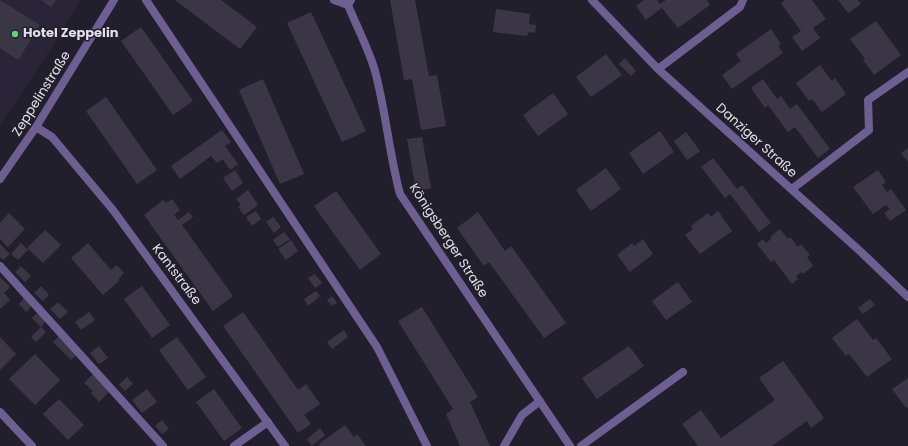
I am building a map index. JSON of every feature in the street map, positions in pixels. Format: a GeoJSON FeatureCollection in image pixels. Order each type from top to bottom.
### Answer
{"type":"FeatureCollection","features":[{"type":"Feature","properties":{"kind":"street","name":"Zeppelinstraße"},"geometry":{"type":"LineString","coordinates":[[0,179],[36,127],[114,0]]}},
{"type":"Feature","properties":{"kind":"street"},"geometry":{"type":"LineString","coordinates":[[146,0],[377,347],[428,446]]}},
{"type":"Feature","properties":{"kind":"street","name":"Königsberger Straße"},"geometry":{"type":"LineString","coordinates":[[334,0],[350,3],[374,69],[384,107],[393,168],[400,194],[570,446]]}},
{"type":"Feature","properties":{"kind":"street","name":"Danziger Straße"},"geometry":{"type":"LineString","coordinates":[[592,0],[658,69],[792,189],[908,297]]}},
{"type":"Feature","properties":{"kind":"street"},"geometry":{"type":"LineString","coordinates":[[658,69],[740,7],[743,0]]}},
{"type":"Feature","properties":{"kind":"street"},"geometry":{"type":"LineString","coordinates":[[792,189],[869,130],[868,100],[908,72]]}},
{"type":"Feature","properties":{"kind":"street","name":"Kantstraße"},"geometry":{"type":"LineString","coordinates":[[36,127],[52,137],[113,210],[285,446]]}},
{"type":"Feature","properties":{"kind":"street"},"geometry":{"type":"LineString","coordinates":[[0,266],[163,446]]}},
{"type":"Feature","properties":{"kind":"street"},"geometry":{"type":"LineString","coordinates":[[581,446],[683,372]]}},
{"type":"Feature","properties":{"kind":"street"},"geometry":{"type":"LineString","coordinates":[[504,446],[522,415],[540,401]]}},
{"type":"Feature","properties":{"kind":"street"},"geometry":{"type":"LineString","coordinates":[[0,412],[32,446]]}},
{"type":"Feature","properties":{"kind":"street"},"geometry":{"type":"LineString","coordinates":[[234,446],[268,422]]}},
{"type":"Feature","properties":{"kind":"shaded area"},"geometry":{"type":"Polygon","coordinates":[[[0,0],[80,0],[57,39],[0,125],[0,0]]]}},
{"type":"Feature","properties":{"kind":"building"},"geometry":{"type":"Polygon","coordinates":[[[0,0],[40,25],[18,60],[0,48],[0,0]]]}},
{"type":"Feature","properties":{"kind":"building"},"geometry":{"type":"Polygon","coordinates":[[[41,0],[56,0],[51,7],[41,0]]]}},
{"type":"Feature","properties":{"kind":"building"},"geometry":{"type":"Polygon","coordinates":[[[175,0],[221,0],[257,27],[240,49],[175,0]]]}},
{"type":"Feature","properties":{"kind":"building"},"geometry":{"type":"Polygon","coordinates":[[[390,0],[415,0],[429,76],[437,75],[446,126],[421,130],[412,79],[404,80],[390,0]]]}},
{"type":"Feature","properties":{"kind":"building"},"geometry":{"type":"Polygon","coordinates":[[[644,0],[657,0],[660,4],[666,0],[707,0],[710,5],[678,28],[662,8],[646,20],[636,6],[644,0]]]}},
{"type":"Feature","properties":{"kind":"building"},"geometry":{"type":"Polygon","coordinates":[[[785,0],[812,0],[826,19],[813,28],[820,38],[802,51],[792,37],[801,31],[781,3],[785,0]]]}},
{"type":"Feature","properties":{"kind":"building"},"geometry":{"type":"Polygon","coordinates":[[[838,0],[858,0],[861,4],[848,13],[838,0]]]}},
{"type":"Feature","properties":{"kind":"building"},"geometry":{"type":"Polygon","coordinates":[[[496,9],[530,14],[529,24],[536,25],[535,33],[528,32],[527,36],[493,32],[496,9]]]}},
{"type":"Feature","properties":{"kind":"building"},"geometry":{"type":"Polygon","coordinates":[[[311,12],[366,131],[342,142],[287,23],[311,12]]]}},
{"type":"Feature","properties":{"kind":"building"},"geometry":{"type":"Polygon","coordinates":[[[876,21],[901,55],[874,75],[863,60],[865,59],[850,39],[876,21]]]}},
{"type":"Feature","properties":{"kind":"building"},"geometry":{"type":"Polygon","coordinates":[[[141,27],[193,101],[173,115],[121,41],[141,27]]]}},
{"type":"Feature","properties":{"kind":"building"},"geometry":{"type":"Polygon","coordinates":[[[771,29],[781,44],[778,46],[783,53],[732,89],[722,75],[741,61],[736,54],[771,29]]]}},
{"type":"Feature","properties":{"kind":"building"},"geometry":{"type":"Polygon","coordinates":[[[606,54],[622,75],[591,97],[576,77],[606,54]]]}},
{"type":"Feature","properties":{"kind":"building"},"geometry":{"type":"Polygon","coordinates":[[[625,58],[636,71],[631,76],[619,64],[625,58]]]}},
{"type":"Feature","properties":{"kind":"building"},"geometry":{"type":"Polygon","coordinates":[[[820,65],[832,81],[835,78],[846,94],[822,112],[812,99],[809,101],[796,83],[820,65]]]}},
{"type":"Feature","properties":{"kind":"building"},"geometry":{"type":"Polygon","coordinates":[[[263,79],[304,174],[280,184],[239,90],[263,79]]]}},
{"type":"Feature","properties":{"kind":"building"},"geometry":{"type":"Polygon","coordinates":[[[763,79],[777,99],[781,96],[790,109],[797,104],[830,149],[818,158],[795,127],[788,132],[768,105],[765,108],[751,88],[763,79]]]}},
{"type":"Feature","properties":{"kind":"building"},"geometry":{"type":"Polygon","coordinates":[[[553,93],[568,114],[538,136],[523,115],[553,93]]]}},
{"type":"Feature","properties":{"kind":"building"},"geometry":{"type":"Polygon","coordinates":[[[106,97],[157,170],[137,184],[86,111],[106,97]]]}},
{"type":"Feature","properties":{"kind":"building"},"geometry":{"type":"Polygon","coordinates":[[[222,130],[231,142],[225,146],[238,164],[230,170],[223,159],[217,163],[211,156],[180,179],[171,166],[222,130]]]}},
{"type":"Feature","properties":{"kind":"building"},"geometry":{"type":"Polygon","coordinates":[[[660,131],[674,152],[643,174],[629,153],[660,131]]]}},
{"type":"Feature","properties":{"kind":"building"},"geometry":{"type":"Polygon","coordinates":[[[686,132],[700,151],[687,160],[674,141],[686,132]]]}},
{"type":"Feature","properties":{"kind":"building"},"geometry":{"type":"Polygon","coordinates":[[[422,137],[431,188],[416,191],[407,139],[422,137]]]}},
{"type":"Feature","properties":{"kind":"building"},"geometry":{"type":"Polygon","coordinates":[[[908,148],[908,162],[901,153],[908,148]]]}},
{"type":"Feature","properties":{"kind":"building"},"geometry":{"type":"Polygon","coordinates":[[[713,158],[737,189],[742,185],[771,223],[759,232],[730,194],[725,198],[701,167],[713,158]]]}},
{"type":"Feature","properties":{"kind":"building"},"geometry":{"type":"Polygon","coordinates":[[[606,168],[621,189],[591,211],[576,190],[606,168]]]}},
{"type":"Feature","properties":{"kind":"building"},"geometry":{"type":"Polygon","coordinates":[[[235,170],[243,183],[232,191],[223,178],[235,170]]]}},
{"type":"Feature","properties":{"kind":"building"},"geometry":{"type":"Polygon","coordinates":[[[878,170],[886,182],[882,185],[887,192],[891,189],[906,210],[890,221],[884,213],[890,209],[886,205],[873,214],[853,187],[878,170]]]}},
{"type":"Feature","properties":{"kind":"building"},"geometry":{"type":"Polygon","coordinates":[[[248,190],[258,205],[244,215],[238,207],[241,205],[236,199],[248,190]]]}},
{"type":"Feature","properties":{"kind":"building"},"geometry":{"type":"Polygon","coordinates":[[[336,191],[381,254],[360,270],[314,206],[336,191]]]}},
{"type":"Feature","properties":{"kind":"building"},"geometry":{"type":"Polygon","coordinates":[[[172,199],[180,210],[174,215],[178,220],[189,212],[193,217],[182,225],[233,296],[213,311],[144,215],[163,200],[166,203],[172,199]]]}},
{"type":"Feature","properties":{"kind":"building"},"geometry":{"type":"Polygon","coordinates":[[[256,211],[261,219],[252,226],[246,217],[256,211]]]}},
{"type":"Feature","properties":{"kind":"building"},"geometry":{"type":"Polygon","coordinates":[[[718,211],[732,231],[700,254],[685,235],[693,229],[691,226],[708,213],[711,217],[718,211]]]}},
{"type":"Feature","properties":{"kind":"building"},"geometry":{"type":"Polygon","coordinates":[[[478,212],[505,251],[511,246],[566,323],[544,338],[489,262],[484,266],[457,228],[478,212]]]}},
{"type":"Feature","properties":{"kind":"building"},"geometry":{"type":"Polygon","coordinates":[[[9,213],[25,229],[8,247],[0,239],[0,223],[9,213]]]}},
{"type":"Feature","properties":{"kind":"building"},"geometry":{"type":"Polygon","coordinates":[[[273,217],[281,227],[274,233],[266,222],[273,217]]]}},
{"type":"Feature","properties":{"kind":"building"},"geometry":{"type":"Polygon","coordinates":[[[780,229],[788,239],[790,237],[798,247],[801,244],[810,255],[807,257],[813,266],[803,274],[801,272],[796,276],[798,279],[792,284],[774,260],[771,262],[757,244],[763,239],[766,243],[772,238],[770,237],[780,229]]]}},
{"type":"Feature","properties":{"kind":"building"},"geometry":{"type":"Polygon","coordinates":[[[45,230],[61,245],[43,263],[27,248],[45,230]]]}},
{"type":"Feature","properties":{"kind":"building"},"geometry":{"type":"Polygon","coordinates":[[[284,232],[290,239],[278,247],[273,240],[284,232]]]}},
{"type":"Feature","properties":{"kind":"building"},"geometry":{"type":"Polygon","coordinates":[[[643,239],[653,254],[630,272],[617,255],[632,243],[634,246],[643,239]]]}},
{"type":"Feature","properties":{"kind":"building"},"geometry":{"type":"Polygon","coordinates":[[[291,240],[298,251],[286,260],[278,249],[291,240]]]}},
{"type":"Feature","properties":{"kind":"building"},"geometry":{"type":"Polygon","coordinates":[[[21,243],[28,250],[18,260],[11,254],[21,243]]]}},
{"type":"Feature","properties":{"kind":"building"},"geometry":{"type":"Polygon","coordinates":[[[88,243],[111,270],[117,265],[124,273],[118,279],[120,280],[103,295],[71,258],[88,243]]]}},
{"type":"Feature","properties":{"kind":"building"},"geometry":{"type":"Polygon","coordinates":[[[0,244],[10,254],[3,260],[0,257],[0,244]]]}},
{"type":"Feature","properties":{"kind":"building"},"geometry":{"type":"Polygon","coordinates":[[[21,266],[31,276],[25,282],[15,272],[21,266]]]}},
{"type":"Feature","properties":{"kind":"building"},"geometry":{"type":"Polygon","coordinates":[[[315,274],[322,283],[315,288],[308,278],[315,274]]]}},
{"type":"Feature","properties":{"kind":"building"},"geometry":{"type":"Polygon","coordinates":[[[0,277],[10,287],[4,293],[10,300],[0,309],[0,277]]]}},
{"type":"Feature","properties":{"kind":"building"},"geometry":{"type":"Polygon","coordinates":[[[678,282],[692,302],[666,320],[652,301],[678,282]]]}},
{"type":"Feature","properties":{"kind":"building"},"geometry":{"type":"Polygon","coordinates":[[[41,286],[49,295],[43,301],[34,293],[41,286]]]}},
{"type":"Feature","properties":{"kind":"building"},"geometry":{"type":"Polygon","coordinates":[[[142,286],[170,325],[152,338],[124,299],[142,286]]]}},
{"type":"Feature","properties":{"kind":"building"},"geometry":{"type":"Polygon","coordinates":[[[316,291],[320,296],[308,306],[304,299],[316,291]]]}},
{"type":"Feature","properties":{"kind":"building"},"geometry":{"type":"Polygon","coordinates":[[[332,296],[337,303],[332,306],[327,300],[332,296]]]}},
{"type":"Feature","properties":{"kind":"building"},"geometry":{"type":"Polygon","coordinates":[[[24,298],[32,306],[26,312],[19,304],[24,298]]]}},
{"type":"Feature","properties":{"kind":"building"},"geometry":{"type":"Polygon","coordinates":[[[870,299],[875,305],[863,314],[858,308],[870,299]]]}},
{"type":"Feature","properties":{"kind":"building"},"geometry":{"type":"Polygon","coordinates":[[[58,302],[68,312],[60,319],[50,309],[58,302]]]}},
{"type":"Feature","properties":{"kind":"building"},"geometry":{"type":"Polygon","coordinates":[[[422,307],[478,397],[470,402],[490,446],[460,446],[446,414],[453,409],[398,321],[422,307]]]}},
{"type":"Feature","properties":{"kind":"building"},"geometry":{"type":"Polygon","coordinates":[[[38,312],[46,321],[41,327],[32,318],[38,312]]]}},
{"type":"Feature","properties":{"kind":"building"},"geometry":{"type":"Polygon","coordinates":[[[89,312],[95,320],[81,330],[75,322],[89,312]]]}},
{"type":"Feature","properties":{"kind":"building"},"geometry":{"type":"Polygon","coordinates":[[[243,312],[298,390],[306,384],[320,404],[304,415],[311,424],[298,433],[223,326],[243,312]]]}},
{"type":"Feature","properties":{"kind":"building"},"geometry":{"type":"Polygon","coordinates":[[[857,319],[873,340],[876,338],[892,359],[867,377],[849,354],[846,356],[832,338],[857,319]]]}},
{"type":"Feature","properties":{"kind":"building"},"geometry":{"type":"Polygon","coordinates":[[[41,327],[46,332],[36,342],[31,337],[41,327]]]}},
{"type":"Feature","properties":{"kind":"building"},"geometry":{"type":"Polygon","coordinates":[[[344,330],[348,337],[332,349],[327,342],[344,330]]]}},
{"type":"Feature","properties":{"kind":"building"},"geometry":{"type":"Polygon","coordinates":[[[59,336],[77,354],[71,360],[53,342],[59,336]]]}},
{"type":"Feature","properties":{"kind":"building"},"geometry":{"type":"Polygon","coordinates":[[[0,337],[16,354],[0,370],[0,337]]]}},
{"type":"Feature","properties":{"kind":"building"},"geometry":{"type":"Polygon","coordinates":[[[177,337],[206,377],[188,390],[159,350],[177,337]]]}},
{"type":"Feature","properties":{"kind":"building"},"geometry":{"type":"Polygon","coordinates":[[[99,346],[108,358],[99,364],[90,353],[99,346]]]}},
{"type":"Feature","properties":{"kind":"building"},"geometry":{"type":"Polygon","coordinates":[[[629,346],[644,366],[597,399],[582,378],[629,346]]]}},
{"type":"Feature","properties":{"kind":"building"},"geometry":{"type":"Polygon","coordinates":[[[35,354],[60,380],[35,405],[9,379],[35,354]]]}},
{"type":"Feature","properties":{"kind":"building"},"geometry":{"type":"Polygon","coordinates":[[[783,361],[824,418],[811,428],[807,421],[772,446],[698,446],[682,424],[701,410],[721,438],[775,400],[759,378],[783,361]]]}},
{"type":"Feature","properties":{"kind":"building"},"geometry":{"type":"Polygon","coordinates":[[[93,374],[111,390],[99,402],[91,393],[93,391],[84,383],[93,374]]]}},
{"type":"Feature","properties":{"kind":"building"},"geometry":{"type":"Polygon","coordinates":[[[127,377],[133,384],[125,391],[119,385],[127,377]]]}},
{"type":"Feature","properties":{"kind":"building"},"geometry":{"type":"Polygon","coordinates":[[[908,378],[908,407],[906,408],[892,389],[908,378]]]}},
{"type":"Feature","properties":{"kind":"building"},"geometry":{"type":"Polygon","coordinates":[[[147,389],[157,402],[142,413],[132,400],[147,389]]]}},
{"type":"Feature","properties":{"kind":"building"},"geometry":{"type":"Polygon","coordinates":[[[214,389],[242,428],[224,441],[196,402],[214,389]]]}},
{"type":"Feature","properties":{"kind":"building"},"geometry":{"type":"Polygon","coordinates":[[[59,399],[84,425],[68,440],[43,414],[59,399]]]}},
{"type":"Feature","properties":{"kind":"building"},"geometry":{"type":"Polygon","coordinates":[[[162,420],[169,429],[162,434],[155,426],[162,420]]]}},
{"type":"Feature","properties":{"kind":"building"},"geometry":{"type":"Polygon","coordinates":[[[345,425],[354,437],[357,434],[366,446],[320,446],[319,444],[345,425]]]}},
{"type":"Feature","properties":{"kind":"building"},"geometry":{"type":"Polygon","coordinates":[[[320,428],[325,435],[312,446],[307,439],[320,428]]]}},
{"type":"Feature","properties":{"kind":"place","name":"Hotel Zeppelin"},"geometry":{"type":"Point","coordinates":[15,34]}}]}
